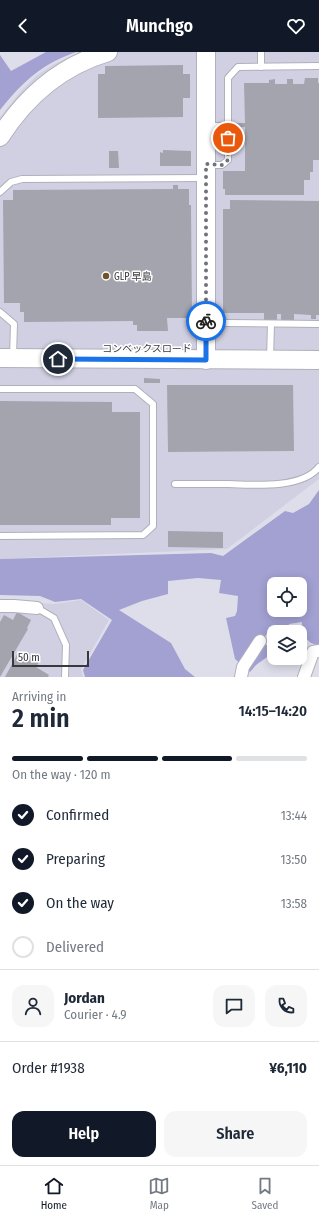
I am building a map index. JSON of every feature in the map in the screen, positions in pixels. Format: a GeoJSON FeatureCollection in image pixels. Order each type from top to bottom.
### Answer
{"type":"FeatureCollection","features":[{"type":"Feature","properties":{"kind":"street"},"geometry":{"type":"LineString","coordinates":[[0,137],[20,108],[52,79],[72,66],[91,57],[108,52]]}},
{"type":"Feature","properties":{"kind":"street"},"geometry":{"type":"LineString","coordinates":[[206,52],[206,354]]}},
{"type":"Feature","properties":{"kind":"street","name":"コンベックスロード"},"geometry":{"type":"LineString","coordinates":[[7,353],[270,354],[319,349]]}},
{"type":"Feature","properties":{"kind":"street","name":"コンベックスロード"},"geometry":{"type":"LineString","coordinates":[[270,354],[319,360]]}},
{"type":"Feature","properties":{"kind":"street"},"geometry":{"type":"LineString","coordinates":[[0,606],[37,608]]}},
{"type":"Feature","properties":{"kind":"street"},"geometry":{"type":"LineString","coordinates":[[241,677],[243,667],[260,641]]}},
{"type":"Feature","properties":{"kind":"street"},"geometry":{"type":"LineString","coordinates":[[304,677],[313,652],[319,650]]}},
{"type":"Feature","properties":{"kind":"lane"},"geometry":{"type":"LineString","coordinates":[[261,52],[261,67]]}},
{"type":"Feature","properties":{"kind":"lane"},"geometry":{"type":"LineString","coordinates":[[0,192],[11,182],[22,179],[206,171],[222,165],[228,160],[228,78],[238,67],[319,66]]}},
{"type":"Feature","properties":{"kind":"lane"},"geometry":{"type":"LineString","coordinates":[[206,126],[228,126]]}},
{"type":"Feature","properties":{"kind":"lane"},"geometry":{"type":"LineString","coordinates":[[0,312],[14,324],[7,353]]}},
{"type":"Feature","properties":{"kind":"lane"},"geometry":{"type":"LineString","coordinates":[[225,323],[319,324]]}},
{"type":"Feature","properties":{"kind":"lane"},"geometry":{"type":"LineString","coordinates":[[270,354],[271,324]]}},
{"type":"Feature","properties":{"kind":"lane"},"geometry":{"type":"LineString","coordinates":[[0,389],[135,389],[153,404],[153,526],[143,535],[0,536]]}},
{"type":"Feature","properties":{"kind":"lane"},"geometry":{"type":"LineString","coordinates":[[175,484],[273,485],[311,475],[319,467]]}},
{"type":"Feature","properties":{"kind":"lane"},"geometry":{"type":"LineString","coordinates":[[37,608],[54,618],[66,645],[65,677]]}},
{"type":"Feature","properties":{"kind":"shaded area"},"geometry":{"type":"Polygon","coordinates":[[[46,52],[76,52],[45,66],[38,71],[18,89],[0,110],[0,55],[11,71],[46,52]]]}},
{"type":"Feature","properties":{"kind":"shaded area"},"geometry":{"type":"Polygon","coordinates":[[[80,52],[319,52],[319,479],[227,549],[0,559],[0,117],[21,91],[36,76],[54,64],[80,52]]]}},
{"type":"Feature","properties":{"kind":"shaded area"},"geometry":{"type":"Polygon","coordinates":[[[319,490],[319,646],[311,643],[307,639],[307,625],[302,625],[302,622],[289,625],[267,625],[267,634],[264,638],[267,645],[267,657],[256,665],[250,672],[235,659],[226,618],[235,616],[237,611],[238,596],[219,593],[221,580],[198,578],[168,581],[168,594],[142,601],[119,610],[171,643],[185,669],[195,677],[85,677],[83,670],[112,620],[81,599],[55,602],[40,596],[0,595],[0,559],[211,553],[223,556],[285,511],[293,513],[309,504],[319,490]]]}},
{"type":"Feature","properties":{"kind":"shaded area"},"geometry":{"type":"Polygon","coordinates":[[[0,600],[54,604],[81,600],[109,620],[81,669],[83,677],[0,677],[0,600]]]}},
{"type":"Feature","properties":{"kind":"building"},"geometry":{"type":"Polygon","coordinates":[[[183,65],[183,74],[190,74],[190,98],[183,98],[183,117],[98,118],[98,74],[105,74],[105,66],[183,65]]]}},
{"type":"Feature","properties":{"kind":"building"},"geometry":{"type":"Polygon","coordinates":[[[305,78],[318,78],[319,83],[319,160],[313,160],[313,172],[310,172],[310,180],[304,180],[304,195],[225,195],[225,189],[223,189],[223,171],[245,171],[245,127],[233,127],[233,123],[245,123],[244,83],[269,83],[269,80],[275,79],[275,84],[287,84],[287,79],[293,79],[293,84],[304,84],[305,78]]]}},
{"type":"Feature","properties":{"kind":"building"},"geometry":{"type":"Polygon","coordinates":[[[163,150],[191,151],[191,166],[160,166],[160,152],[163,153],[163,150]]]}},
{"type":"Feature","properties":{"kind":"building"},"geometry":{"type":"Polygon","coordinates":[[[109,151],[118,151],[119,168],[109,168],[109,151]]]}},
{"type":"Feature","properties":{"kind":"building"},"geometry":{"type":"Polygon","coordinates":[[[173,185],[178,185],[178,189],[189,189],[189,205],[191,205],[192,318],[167,318],[168,331],[137,331],[137,325],[133,325],[133,321],[24,322],[24,312],[20,312],[20,303],[4,303],[3,200],[13,200],[13,190],[173,189],[173,185]]]}},
{"type":"Feature","properties":{"kind":"building"},"geometry":{"type":"Polygon","coordinates":[[[230,200],[319,201],[319,315],[316,315],[316,319],[311,319],[311,315],[294,314],[294,321],[281,320],[281,314],[277,314],[277,320],[264,320],[264,313],[223,313],[223,209],[230,209],[230,200]]]}},
{"type":"Feature","properties":{"kind":"building"},"geometry":{"type":"Polygon","coordinates":[[[144,378],[160,379],[160,383],[144,383],[144,378]]]}},
{"type":"Feature","properties":{"kind":"building"},"geometry":{"type":"Polygon","coordinates":[[[167,385],[293,385],[294,451],[168,452],[167,385]]]}},
{"type":"Feature","properties":{"kind":"building"},"geometry":{"type":"Polygon","coordinates":[[[0,401],[112,402],[112,412],[140,412],[140,518],[111,518],[111,525],[0,525],[0,401]]]}},
{"type":"Feature","properties":{"kind":"building"},"geometry":{"type":"Polygon","coordinates":[[[168,531],[223,532],[223,548],[168,547],[168,531]]]}},
{"type":"Feature","properties":{"kind":"building"},"geometry":{"type":"Polygon","coordinates":[[[17,612],[31,620],[27,628],[28,629],[0,677],[0,622],[4,615],[13,620],[17,612]]]}},
{"type":"Feature","properties":{"kind":"building"},"geometry":{"type":"Polygon","coordinates":[[[18,653],[26,657],[24,660],[26,662],[29,656],[39,662],[36,667],[49,675],[48,677],[5,677],[18,653]]]}},
{"type":"Feature","properties":{"kind":"way so far"},"geometry":{"type":"LineString","coordinates":[[206,321],[206,164],[222,165],[228,160],[228,138]]}},
{"type":"Feature","properties":{"kind":"place","name":"GLP 早島"},"geometry":{"type":"Point","coordinates":[106,276]}},
{"type":"Feature","properties":{"kind":"route"},"geometry":{"type":"LineString","coordinates":[[58,359],[206,360],[206,321]]}}]}
